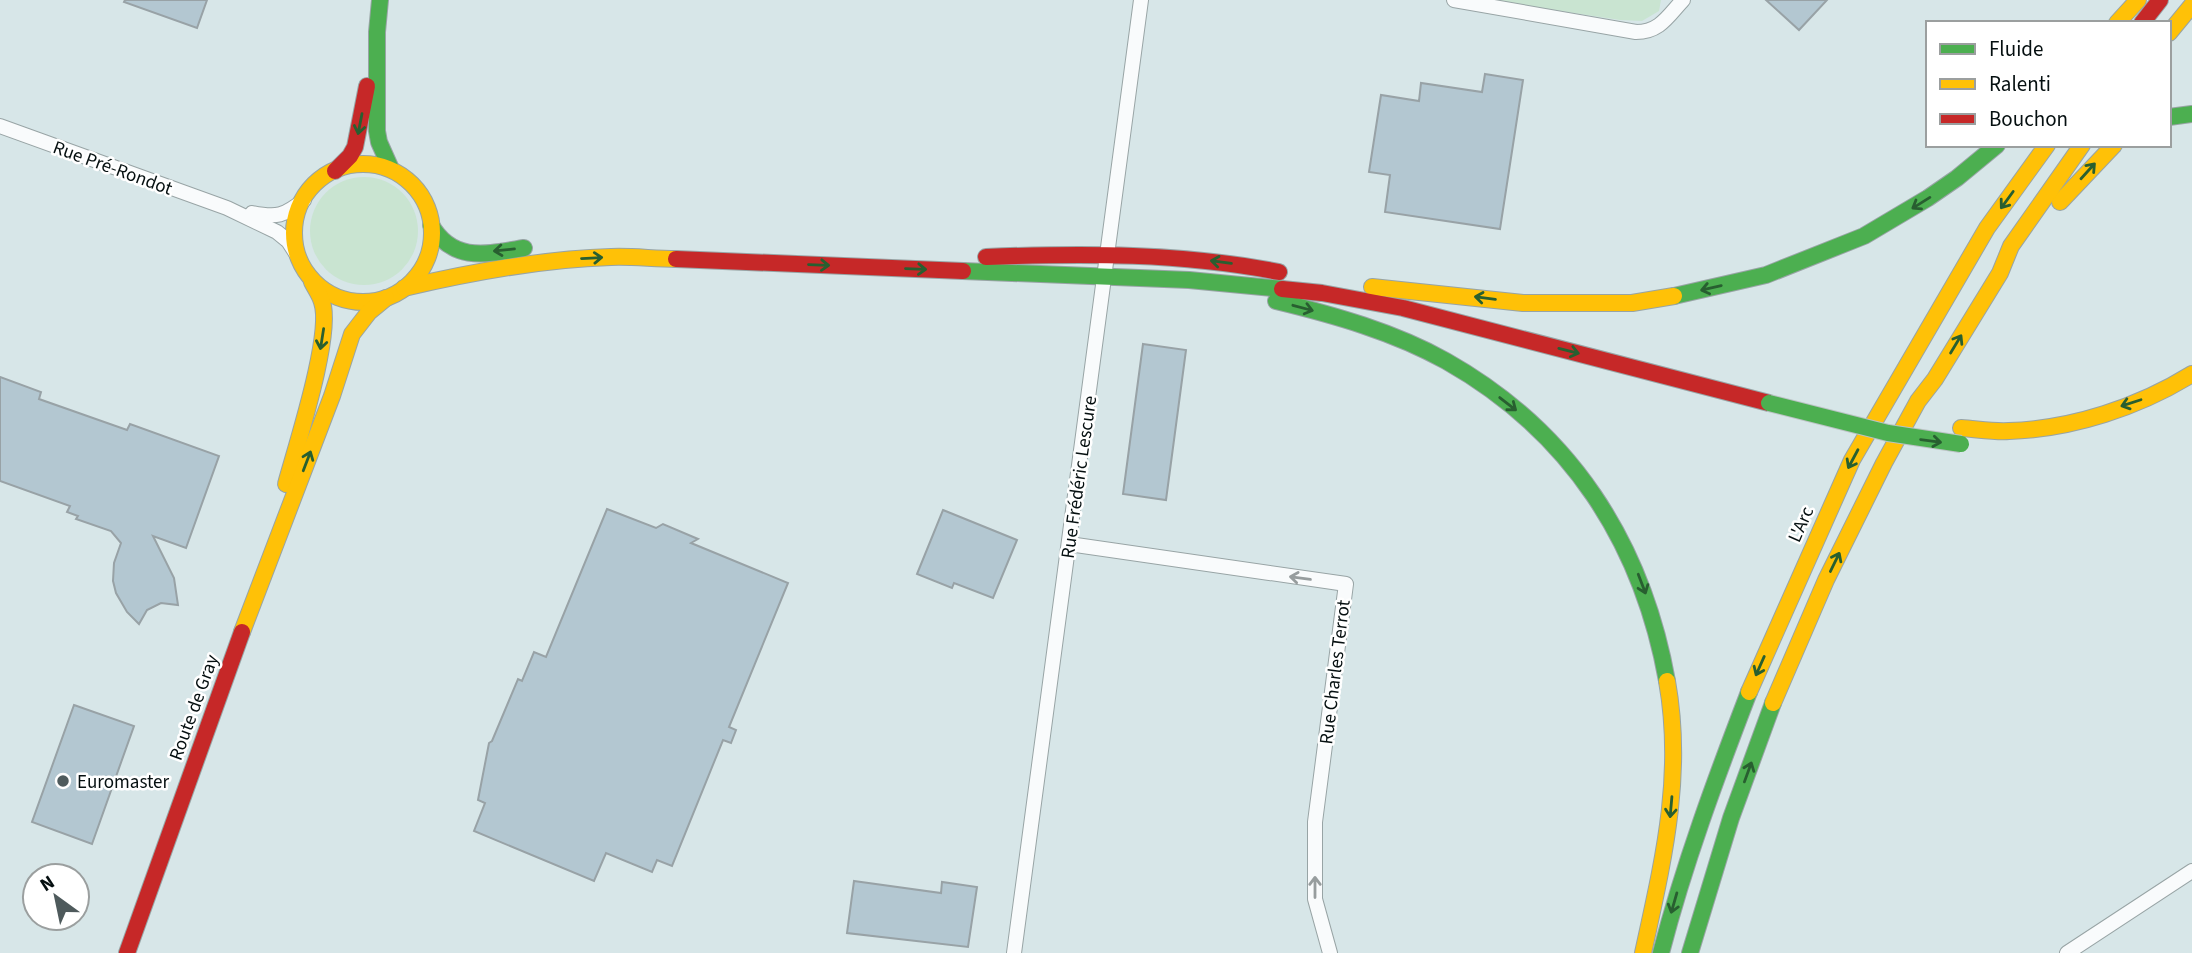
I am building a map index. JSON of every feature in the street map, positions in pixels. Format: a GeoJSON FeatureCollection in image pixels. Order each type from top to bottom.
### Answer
{"type":"FeatureCollection","features":[{"type":"Feature","properties":{"kind":"main road"},"geometry":{"type":"LineString","coordinates":[[380,0],[377,32],[377,136],[391,169]]}},
{"type":"Feature","properties":{"kind":"main road"},"geometry":{"type":"LineString","coordinates":[[2119,21],[2138,0]]}},
{"type":"Feature","properties":{"kind":"main road"},"geometry":{"type":"LineString","coordinates":[[2144,21],[2160,0]]}},
{"type":"Feature","properties":{"kind":"main road"},"geometry":{"type":"LineString","coordinates":[[2171,31],[2192,5]]}},
{"type":"Feature","properties":{"kind":"main road"},"geometry":{"type":"LineString","coordinates":[[334,171],[350,156],[355,147],[377,32]]}},
{"type":"Feature","properties":{"kind":"main road"},"geometry":{"type":"LineString","coordinates":[[2171,117],[2192,114]]}},
{"type":"Feature","properties":{"kind":"main road"},"geometry":{"type":"LineString","coordinates":[[1360,286],[1536,303],[1632,303],[1701,291],[1766,275],[1864,236],[1928,198],[1995,147]]}},
{"type":"Feature","properties":{"kind":"main road","name":"L'Arc"},"geometry":{"type":"LineString","coordinates":[[1661,953],[1674,902],[1711,790],[1748,693],[1852,460],[1987,228],[2046,147]]}},
{"type":"Feature","properties":{"kind":"main road"},"geometry":{"type":"LineString","coordinates":[[1690,953],[1731,818],[1779,690],[1826,580],[1918,401],[1935,379],[1993,284],[2007,253],[2081,147]]}},
{"type":"Feature","properties":{"kind":"main road"},"geometry":{"type":"LineString","coordinates":[[2007,253],[2034,238],[2058,204],[2112,147]]}},
{"type":"Feature","properties":{"kind":"main road"},"geometry":{"type":"LineString","coordinates":[[404,289],[419,274],[429,256],[432,235],[430,215],[422,196],[408,180],[391,169],[369,164],[346,166],[326,175],[309,190],[298,210],[294,232],[298,255],[308,275],[324,290],[345,300],[365,302],[386,298],[404,289],[541,262],[613,257],[1189,280],[1322,293],[1403,308],[1771,396],[1918,424],[2003,446],[2055,440],[2102,429],[2160,409]]}},
{"type":"Feature","properties":{"kind":"main road"},"geometry":{"type":"LineString","coordinates":[[431,225],[442,243],[460,251],[491,252],[543,246]]}},
{"type":"Feature","properties":{"kind":"main road"},"geometry":{"type":"LineString","coordinates":[[568,244],[644,244],[959,257],[1107,255],[1221,262],[1360,286],[1464,309],[1771,396]]}},
{"type":"Feature","properties":{"kind":"main road"},"geometry":{"type":"LineString","coordinates":[[974,271],[1000,266],[1086,266],[1095,264],[1107,255]]}},
{"type":"Feature","properties":{"kind":"main road"},"geometry":{"type":"LineString","coordinates":[[1105,277],[1113,268],[1120,266],[1166,267],[1194,260]]}},
{"type":"Feature","properties":{"kind":"main road","name":"Route de Gray"},"geometry":{"type":"LineString","coordinates":[[256,594],[317,366],[323,334],[323,303],[308,275]]}},
{"type":"Feature","properties":{"kind":"main road"},"geometry":{"type":"LineString","coordinates":[[1189,280],[1335,317],[1395,338],[1447,362],[1494,393],[1532,424],[1571,464],[1597,498],[1625,547],[1651,608],[1661,641],[1673,719],[1674,767],[1670,816],[1643,953]]}},
{"type":"Feature","properties":{"kind":"main road","name":"Route de Gray"},"geometry":{"type":"LineString","coordinates":[[127,953],[256,594],[332,396],[352,334],[369,312],[386,298]]}},
{"type":"Feature","properties":{"kind":"main road"},"geometry":{"type":"LineString","coordinates":[[1961,436],[2055,424],[2093,415],[2146,398],[2192,374]]}},
{"type":"Feature","properties":{"kind":"street","name":"Rue Frédéric Lescure"},"geometry":{"type":"LineString","coordinates":[[1014,953],[1141,0]]}},
{"type":"Feature","properties":{"kind":"street"},"geometry":{"type":"LineString","coordinates":[[1454,0],[1636,32],[1648,32],[1660,25],[1683,0]]}},
{"type":"Feature","properties":{"kind":"street","name":"Rue Pré-Rondot"},"geometry":{"type":"LineString","coordinates":[[0,126],[226,208],[277,232],[298,255]]}},
{"type":"Feature","properties":{"kind":"street","name":"Rue Pré-Rondot"},"geometry":{"type":"LineString","coordinates":[[226,208],[269,217],[292,209],[304,200]]}},
{"type":"Feature","properties":{"kind":"street","name":"Rue Charles Terrot"},"geometry":{"type":"LineString","coordinates":[[1069,544],[1346,584],[1315,822],[1315,899],[1330,953]]}},
{"type":"Feature","properties":{"kind":"street"},"geometry":{"type":"LineString","coordinates":[[2067,953],[2192,872]]}},
{"type":"Feature","properties":{"kind":"green space"},"geometry":{"type":"Polygon","coordinates":[[[1488,0],[1661,0],[1659,11],[1642,21],[1488,0]]]}},
{"type":"Feature","properties":{"kind":"green space"},"geometry":{"type":"Polygon","coordinates":[[[364,177],[385,181],[402,193],[414,210],[418,231],[414,252],[402,269],[385,281],[364,285],[343,281],[326,269],[314,252],[310,231],[314,210],[326,193],[343,181],[364,177]]]}},
{"type":"Feature","properties":{"kind":"building"},"geometry":{"type":"Polygon","coordinates":[[[207,0],[197,28],[124,2],[207,0]]]}},
{"type":"Feature","properties":{"kind":"building"},"geometry":{"type":"Polygon","coordinates":[[[1766,0],[1827,0],[1799,30],[1766,0]]]}},
{"type":"Feature","properties":{"kind":"building"},"geometry":{"type":"Polygon","coordinates":[[[1485,74],[1523,80],[1500,229],[1385,212],[1390,175],[1369,172],[1381,95],[1419,101],[1421,83],[1482,92],[1485,74]]]}},
{"type":"Feature","properties":{"kind":"building"},"geometry":{"type":"Polygon","coordinates":[[[1143,344],[1186,350],[1166,500],[1123,494],[1143,344]]]}},
{"type":"Feature","properties":{"kind":"building"},"geometry":{"type":"Polygon","coordinates":[[[0,377],[41,392],[39,399],[127,430],[130,424],[219,456],[186,548],[153,536],[174,578],[178,605],[161,603],[147,610],[139,624],[127,612],[116,593],[113,581],[114,563],[121,543],[111,531],[76,519],[78,516],[67,512],[70,506],[0,481],[0,377]]]}},
{"type":"Feature","properties":{"kind":"building"},"geometry":{"type":"Polygon","coordinates":[[[607,509],[656,528],[663,524],[698,539],[691,543],[788,583],[729,727],[736,730],[731,743],[723,740],[672,866],[657,860],[652,872],[606,853],[594,881],[474,831],[485,803],[478,800],[489,743],[518,679],[522,681],[534,652],[546,657],[607,509]]]}},
{"type":"Feature","properties":{"kind":"building"},"geometry":{"type":"Polygon","coordinates":[[[943,510],[1017,540],[993,598],[954,583],[952,588],[917,574],[943,510]]]}},
{"type":"Feature","properties":{"kind":"building"},"geometry":{"type":"Polygon","coordinates":[[[74,705],[134,726],[92,844],[32,822],[74,705]]]}},
{"type":"Feature","properties":{"kind":"building"},"geometry":{"type":"Polygon","coordinates":[[[854,881],[941,893],[942,882],[977,887],[968,947],[847,933],[854,881]]]}},
{"type":"Feature","properties":{"kind":"traffic: fast"},"geometry":{"type":"LineString","coordinates":[[380,0],[377,32],[377,131],[391,169]]}},
{"type":"Feature","properties":{"kind":"traffic: fast"},"geometry":{"type":"LineString","coordinates":[[2171,117],[2192,114]]}},
{"type":"Feature","properties":{"kind":"traffic: fast"},"geometry":{"type":"LineString","coordinates":[[1674,296],[1766,275],[1864,236],[1928,198],[1995,147]]}},
{"type":"Feature","properties":{"kind":"traffic: fast"},"geometry":{"type":"LineString","coordinates":[[431,225],[440,237],[460,251],[484,253],[524,248]]}},
{"type":"Feature","properties":{"kind":"traffic: fast"},"geometry":{"type":"LineString","coordinates":[[963,271],[1189,280],[1282,289]]}},
{"type":"Feature","properties":{"kind":"traffic: fast"},"geometry":{"type":"LineString","coordinates":[[1276,301],[1363,325],[1406,341],[1446,361],[1490,389],[1529,421],[1564,456],[1594,495],[1619,537],[1639,582],[1655,630],[1667,681]]}},
{"type":"Feature","properties":{"kind":"traffic: fast"},"geometry":{"type":"LineString","coordinates":[[1769,403],[1888,433],[1961,444]]}},
{"type":"Feature","properties":{"kind":"traffic: fast"},"geometry":{"type":"LineString","coordinates":[[1661,953],[1690,854],[1749,692]]}},
{"type":"Feature","properties":{"kind":"traffic: fast"},"geometry":{"type":"LineString","coordinates":[[1690,953],[1731,818],[1773,703]]}},
{"type":"Feature","properties":{"kind":"traffic: slow"},"geometry":{"type":"LineString","coordinates":[[2119,21],[2138,0]]}},
{"type":"Feature","properties":{"kind":"traffic: slow"},"geometry":{"type":"LineString","coordinates":[[2171,31],[2192,5]]}},
{"type":"Feature","properties":{"kind":"traffic: slow"},"geometry":{"type":"LineString","coordinates":[[1749,692],[1852,460],[1987,228],[2046,147]]}},
{"type":"Feature","properties":{"kind":"traffic: slow"},"geometry":{"type":"LineString","coordinates":[[1773,703],[1826,580],[1918,401],[1935,379],[2000,273],[2011,246],[2081,147]]}},
{"type":"Feature","properties":{"kind":"traffic: slow"},"geometry":{"type":"LineString","coordinates":[[2060,202],[2112,147]]}},
{"type":"Feature","properties":{"kind":"traffic: slow"},"geometry":{"type":"LineString","coordinates":[[363,164],[389,170],[412,184],[426,207],[432,233],[426,259],[412,282],[389,296],[363,302],[337,296],[314,282],[300,259],[294,233],[300,207],[314,184],[337,170],[363,164]]}},
{"type":"Feature","properties":{"kind":"traffic: slow"},"geometry":{"type":"LineString","coordinates":[[404,288],[559,260],[619,257],[676,259]]}},
{"type":"Feature","properties":{"kind":"traffic: slow"},"geometry":{"type":"LineString","coordinates":[[286,484],[312,391],[322,339],[322,302],[312,282]]}},
{"type":"Feature","properties":{"kind":"traffic: slow"},"geometry":{"type":"LineString","coordinates":[[1372,287],[1523,303],[1632,303],[1674,296]]}},
{"type":"Feature","properties":{"kind":"traffic: slow"},"geometry":{"type":"LineString","coordinates":[[242,632],[332,396],[352,334],[369,312],[386,298]]}},
{"type":"Feature","properties":{"kind":"traffic: slow"},"geometry":{"type":"LineString","coordinates":[[1961,428],[2009,431],[2081,421],[2150,397],[2192,374]]}},
{"type":"Feature","properties":{"kind":"traffic: slow"},"geometry":{"type":"LineString","coordinates":[[1643,953],[1664,852],[1672,785],[1672,716],[1667,681]]}},
{"type":"Feature","properties":{"kind":"traffic: jam"},"geometry":{"type":"LineString","coordinates":[[2144,21],[2160,0]]}},
{"type":"Feature","properties":{"kind":"traffic: jam"},"geometry":{"type":"LineString","coordinates":[[335,171],[355,147],[367,86]]}},
{"type":"Feature","properties":{"kind":"traffic: jam"},"geometry":{"type":"LineString","coordinates":[[986,257],[1133,256],[1206,261],[1279,272]]}},
{"type":"Feature","properties":{"kind":"traffic: jam"},"geometry":{"type":"LineString","coordinates":[[676,259],[963,271]]}},
{"type":"Feature","properties":{"kind":"traffic: jam"},"geometry":{"type":"LineString","coordinates":[[1282,289],[1322,293],[1403,308],[1769,403]]}},
{"type":"Feature","properties":{"kind":"traffic: jam"},"geometry":{"type":"LineString","coordinates":[[127,953],[242,632]]}},
{"type":"Feature","properties":{"kind":"place","name":"Euromaster"},"geometry":{"type":"Point","coordinates":[63,781]}}]}
